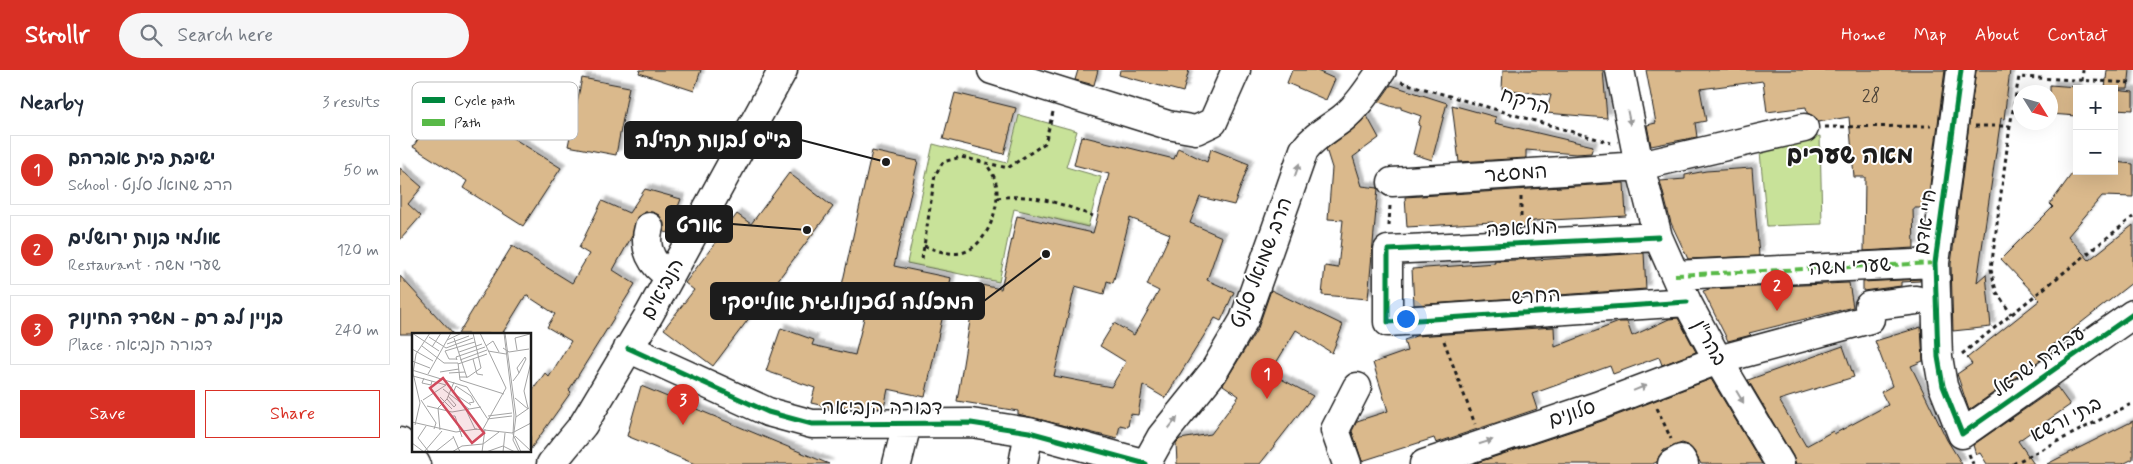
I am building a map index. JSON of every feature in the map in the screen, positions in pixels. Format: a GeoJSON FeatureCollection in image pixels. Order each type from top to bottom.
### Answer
{"type":"FeatureCollection","features":[{"type":"Feature","properties":{"kind":"street","name":"הנביאים"},"geometry":{"type":"LineString","coordinates":[[551,464],[583,425],[670,276],[783,70]]}},
{"type":"Feature","properties":{"kind":"street"},"geometry":{"type":"LineString","coordinates":[[992,70],[1168,125],[1196,130],[1214,122],[1236,70]]}},
{"type":"Feature","properties":{"kind":"street","name":"בהר\"ן"},"geometry":{"type":"LineString","coordinates":[[1620,70],[1638,158],[1658,237],[1687,302],[1718,360],[1780,464]]}},
{"type":"Feature","properties":{"kind":"street","name":"חיי אדם"},"geometry":{"type":"LineString","coordinates":[[1960,70],[1935,263],[1936,331],[1940,371],[1943,386],[1962,434]]}},
{"type":"Feature","properties":{"kind":"street","name":"הרב שמואל סלנט"},"geometry":{"type":"LineString","coordinates":[[1146,464],[1161,437],[1214,371],[1244,320],[1304,150],[1312,140],[1343,118],[1355,106],[1380,73]]}},
{"type":"Feature","properties":{"kind":"street","name":"המסגר"},"geometry":{"type":"LineString","coordinates":[[1392,182],[1521,174],[1638,158],[1804,128]]}},
{"type":"Feature","properties":{"kind":"street"},"geometry":{"type":"LineString","coordinates":[[649,227],[647,243],[651,259],[656,266],[670,276]]}},
{"type":"Feature","properties":{"kind":"street","name":"המלאכה"},"geometry":{"type":"LineString","coordinates":[[1388,250],[1658,237]]}},
{"type":"Feature","properties":{"kind":"street","name":"החרש"},"geometry":{"type":"LineString","coordinates":[[1388,250],[1388,322],[1687,302]]}},
{"type":"Feature","properties":{"kind":"street","name":"שערי משה"},"geometry":{"type":"LineString","coordinates":[[1675,275],[1935,263]]}},
{"type":"Feature","properties":{"kind":"street","name":"סלונים"},"geometry":{"type":"LineString","coordinates":[[1424,464],[1597,406],[1718,360],[1870,318],[1869,306],[1916,300]]}},
{"type":"Feature","properties":{"kind":"street","name":"עבודת ישראל"},"geometry":{"type":"LineString","coordinates":[[1962,434],[2133,314]]}},
{"type":"Feature","properties":{"kind":"street","name":"הנביאים"},"geometry":{"type":"LineString","coordinates":[[538,464],[628,348]]}},
{"type":"Feature","properties":{"kind":"street","name":"דבורה הנביאה"},"geometry":{"type":"LineString","coordinates":[[628,348],[768,412],[812,424],[970,423],[1029,432],[1146,464]]}},
{"type":"Feature","properties":{"kind":"street"},"geometry":{"type":"LineString","coordinates":[[1347,464],[1335,430],[1357,387]]}},
{"type":"Feature","properties":{"kind":"street"},"geometry":{"type":"LineString","coordinates":[[400,422],[412,437]]}},
{"type":"Feature","properties":{"kind":"street"},"geometry":{"type":"LineString","coordinates":[[897,464],[907,424]]}},
{"type":"Feature","properties":{"kind":"street"},"geometry":{"type":"LineString","coordinates":[[1023,464],[1029,432]]}},
{"type":"Feature","properties":{"kind":"street"},"geometry":{"type":"LineString","coordinates":[[400,442],[416,464]]}},
{"type":"Feature","properties":{"kind":"street"},"geometry":{"type":"LineString","coordinates":[[423,452],[432,464]]}},
{"type":"Feature","properties":{"kind":"path"},"geometry":{"type":"LineString","coordinates":[[2019,77],[2020,70]]}},
{"type":"Feature","properties":{"kind":"path"},"geometry":{"type":"LineString","coordinates":[[2082,81],[2083,70]]}},
{"type":"Feature","properties":{"kind":"path"},"geometry":{"type":"LineString","coordinates":[[922,259],[936,175],[943,162],[961,157],[1008,168],[1045,143],[1058,91]]}},
{"type":"Feature","properties":{"kind":"path"},"geometry":{"type":"LineString","coordinates":[[2010,126],[1991,269],[1996,291],[2011,314]]}},
{"type":"Feature","properties":{"kind":"path"},"geometry":{"type":"LineString","coordinates":[[924,246],[948,253],[962,252],[977,246],[984,237],[990,224],[997,198],[996,182],[986,163]]}},
{"type":"Feature","properties":{"kind":"path"},"geometry":{"type":"LineString","coordinates":[[1521,174],[1522,244]]}},
{"type":"Feature","properties":{"kind":"path"},"geometry":{"type":"LineString","coordinates":[[1388,250],[1392,182]]}},
{"type":"Feature","properties":{"kind":"path"},"geometry":{"type":"LineString","coordinates":[[997,198],[1018,195],[1036,197],[1093,216]]}},
{"type":"Feature","properties":{"kind":"path"},"geometry":{"type":"LineString","coordinates":[[1940,371],[2133,217]]}},
{"type":"Feature","properties":{"kind":"path"},"geometry":{"type":"LineString","coordinates":[[1436,319],[1482,443]]}},
{"type":"Feature","properties":{"kind":"path"},"geometry":{"type":"LineString","coordinates":[[1646,386],[1679,462]]}},
{"type":"Feature","properties":{"kind":"green space"},"geometry":{"type":"Polygon","coordinates":[[[1019,115],[1077,131],[1066,167],[1101,177],[1088,227],[1014,209],[999,282],[907,263],[933,144],[1007,163],[1019,115]]]}},
{"type":"Feature","properties":{"kind":"green space"},"geometry":{"type":"Polygon","coordinates":[[[1820,136],[1822,224],[1767,226],[1760,152],[1820,136]]]}},
{"type":"Feature","properties":{"kind":"building"},"geometry":{"type":"Polygon","coordinates":[[[640,70],[701,70],[694,91],[639,73],[640,70]]]}},
{"type":"Feature","properties":{"kind":"building"},"geometry":{"type":"Polygon","coordinates":[[[1078,70],[1098,70],[1094,85],[1075,80],[1078,70]]]}},
{"type":"Feature","properties":{"kind":"building"},"geometry":{"type":"Polygon","coordinates":[[[1120,70],[1189,70],[1183,92],[1119,75],[1120,70]]]}},
{"type":"Feature","properties":{"kind":"building"},"geometry":{"type":"Polygon","coordinates":[[[1292,70],[1315,70],[1335,79],[1326,100],[1287,83],[1292,70]]]}},
{"type":"Feature","properties":{"kind":"building"},"geometry":{"type":"Polygon","coordinates":[[[1503,70],[1603,70],[1607,118],[1546,113],[1551,95],[1502,89],[1503,70]]]}},
{"type":"Feature","properties":{"kind":"building"},"geometry":{"type":"Polygon","coordinates":[[[1646,70],[1945,70],[1927,208],[1913,208],[1914,248],[1864,251],[1865,177],[1854,177],[1849,117],[1818,122],[1815,117],[1807,113],[1806,107],[1767,112],[1763,81],[1700,89],[1706,121],[1695,123],[1697,137],[1651,146],[1647,125],[1656,123],[1646,70]]]}},
{"type":"Feature","properties":{"kind":"building"},"geometry":{"type":"Polygon","coordinates":[[[1976,70],[2010,70],[2004,119],[2001,118],[1977,282],[1986,274],[1991,327],[1953,331],[1951,264],[1976,70]]]}},
{"type":"Feature","properties":{"kind":"building"},"geometry":{"type":"Polygon","coordinates":[[[2107,70],[2130,70],[2128,89],[2118,89],[2118,85],[2105,85],[2107,70]]]}},
{"type":"Feature","properties":{"kind":"building"},"geometry":{"type":"Polygon","coordinates":[[[582,78],[629,87],[616,155],[568,146],[569,140],[578,140],[578,97],[582,78]]]}},
{"type":"Feature","properties":{"kind":"building"},"geometry":{"type":"Polygon","coordinates":[[[1391,85],[1447,103],[1432,160],[1413,154],[1421,116],[1401,109],[1401,107],[1393,107],[1379,102],[1391,85]]]}},
{"type":"Feature","properties":{"kind":"building"},"geometry":{"type":"Polygon","coordinates":[[[2058,86],[2073,87],[2073,116],[2058,115],[2058,86]]]}},
{"type":"Feature","properties":{"kind":"building"},"geometry":{"type":"Polygon","coordinates":[[[2118,90],[2133,92],[2133,110],[2118,109],[2118,90]]]}},
{"type":"Feature","properties":{"kind":"building"},"geometry":{"type":"Polygon","coordinates":[[[955,93],[1016,108],[1004,154],[943,139],[955,93]]]}},
{"type":"Feature","properties":{"kind":"building"},"geometry":{"type":"Polygon","coordinates":[[[1452,105],[1496,117],[1495,123],[1593,146],[1591,153],[1576,154],[1526,150],[1526,158],[1459,162],[1452,105]]]}},
{"type":"Feature","properties":{"kind":"building"},"geometry":{"type":"Polygon","coordinates":[[[1367,116],[1379,138],[1353,157],[1362,186],[1378,188],[1368,299],[1322,295],[1325,266],[1338,268],[1343,220],[1328,219],[1332,168],[1326,149],[1352,130],[1367,116]]]}},
{"type":"Feature","properties":{"kind":"building"},"geometry":{"type":"Polygon","coordinates":[[[1081,136],[1174,159],[1178,148],[1207,162],[1211,149],[1249,164],[1234,205],[1200,197],[1190,223],[1222,237],[1207,280],[1234,292],[1221,321],[1215,318],[1165,398],[1143,385],[1138,415],[1130,414],[1128,427],[1120,425],[1117,439],[1018,414],[1018,411],[957,401],[976,284],[1001,289],[1017,216],[1093,233],[1109,174],[1074,165],[1081,136]],[[1130,218],[1113,283],[1107,281],[1104,294],[1075,286],[1054,376],[1111,387],[1126,362],[1100,346],[1114,323],[1134,335],[1159,291],[1147,285],[1170,234],[1130,218]]]}},
{"type":"Feature","properties":{"kind":"building"},"geometry":{"type":"Polygon","coordinates":[[[417,140],[516,140],[561,168],[523,226],[463,188],[467,181],[413,147],[417,140]]]}},
{"type":"Feature","properties":{"kind":"building"},"geometry":{"type":"Polygon","coordinates":[[[872,151],[918,161],[894,266],[951,278],[925,397],[888,389],[884,408],[869,408],[851,404],[850,408],[835,404],[833,408],[811,403],[815,388],[766,371],[781,328],[814,340],[812,345],[855,355],[864,318],[836,312],[872,151]]]}},
{"type":"Feature","properties":{"kind":"building"},"geometry":{"type":"Polygon","coordinates":[[[2118,162],[2133,164],[2133,197],[2102,196],[2068,236],[2089,260],[2133,225],[2133,282],[2049,348],[2053,351],[1969,410],[1957,374],[1972,364],[1967,358],[2040,300],[2001,259],[2053,207],[2050,204],[2073,172],[2073,175],[2118,175],[2118,162]]]}},
{"type":"Feature","properties":{"kind":"building"},"geometry":{"type":"Polygon","coordinates":[[[400,168],[422,187],[408,204],[421,216],[400,240],[400,168]]]}},
{"type":"Feature","properties":{"kind":"building"},"geometry":{"type":"Polygon","coordinates":[[[1752,168],[1759,256],[1688,259],[1671,223],[1660,181],[1685,179],[1685,175],[1706,171],[1752,168]]]}},
{"type":"Feature","properties":{"kind":"building"},"geometry":{"type":"Polygon","coordinates":[[[789,173],[833,207],[713,366],[664,329],[694,290],[685,283],[737,214],[751,224],[789,173]]]}},
{"type":"Feature","properties":{"kind":"building"},"geometry":{"type":"Polygon","coordinates":[[[1624,183],[1626,216],[1533,221],[1533,227],[1494,229],[1493,222],[1407,227],[1405,197],[1624,183]]]}},
{"type":"Feature","properties":{"kind":"building"},"geometry":{"type":"Polygon","coordinates":[[[645,189],[681,199],[668,233],[664,232],[664,223],[659,215],[645,212],[637,217],[632,236],[613,270],[635,284],[569,390],[571,392],[531,449],[531,393],[545,373],[549,377],[571,341],[547,327],[555,314],[526,295],[503,333],[459,333],[512,246],[572,283],[589,254],[579,248],[602,201],[629,213],[645,189]]]}},
{"type":"Feature","properties":{"kind":"building"},"geometry":{"type":"Polygon","coordinates":[[[1644,253],[1646,289],[1414,305],[1412,269],[1495,263],[1494,261],[1644,253]]]}},
{"type":"Feature","properties":{"kind":"building"},"geometry":{"type":"Polygon","coordinates":[[[400,276],[452,333],[400,334],[400,276]]]}},
{"type":"Feature","properties":{"kind":"building"},"geometry":{"type":"Polygon","coordinates":[[[1920,279],[1920,281],[1901,282],[1901,286],[1863,291],[1863,282],[1920,279]]]}},
{"type":"Feature","properties":{"kind":"building"},"geometry":{"type":"Polygon","coordinates":[[[1849,283],[1853,307],[1749,333],[1751,335],[1728,341],[1703,291],[1709,289],[1849,283]]]}},
{"type":"Feature","properties":{"kind":"building"},"geometry":{"type":"Polygon","coordinates":[[[1271,290],[1343,325],[1332,353],[1296,330],[1270,373],[1313,396],[1260,464],[1177,464],[1176,443],[1180,439],[1211,434],[1239,396],[1223,385],[1258,328],[1271,290]]]}},
{"type":"Feature","properties":{"kind":"building"},"geometry":{"type":"Polygon","coordinates":[[[1678,318],[1696,352],[1662,365],[1659,357],[1613,374],[1610,366],[1532,394],[1537,409],[1436,443],[1434,438],[1362,461],[1352,431],[1357,421],[1388,411],[1373,363],[1407,351],[1404,340],[1416,336],[1554,327],[1555,347],[1619,322],[1627,322],[1632,336],[1669,319],[1678,318]]]}},
{"type":"Feature","properties":{"kind":"building"},"geometry":{"type":"Polygon","coordinates":[[[1921,327],[1923,361],[1911,366],[1947,440],[1962,464],[1796,464],[1748,380],[1843,346],[1854,377],[1779,400],[1806,446],[1833,431],[1834,434],[1888,405],[1881,392],[1892,386],[1875,341],[1921,327]]]}},
{"type":"Feature","properties":{"kind":"building"},"geometry":{"type":"Polygon","coordinates":[[[1711,379],[1762,464],[1701,464],[1694,451],[1688,445],[1682,443],[1664,450],[1657,462],[1652,464],[1473,464],[1602,421],[1711,379]]]}},
{"type":"Feature","properties":{"kind":"building"},"geometry":{"type":"Polygon","coordinates":[[[641,386],[829,464],[695,464],[627,436],[641,386]]]}},
{"type":"Feature","properties":{"kind":"building"},"geometry":{"type":"Polygon","coordinates":[[[2057,387],[2070,405],[2018,441],[2034,464],[1987,464],[1980,453],[1976,455],[1973,445],[2057,387]]]}},
{"type":"Feature","properties":{"kind":"building"},"geometry":{"type":"Polygon","coordinates":[[[2133,421],[2133,459],[2123,464],[2047,464],[2133,421]]]}},
{"type":"Feature","properties":{"kind":"marked path"},"geometry":{"type":"LineString","coordinates":[[1675,275],[1935,263]]}},
{"type":"Feature","properties":{"kind":"cycle path"},"geometry":{"type":"LineString","coordinates":[[1961,70],[1935,263],[1938,357],[1943,386],[1962,434],[2133,314]]}},
{"type":"Feature","properties":{"kind":"cycle path"},"geometry":{"type":"LineString","coordinates":[[1658,237],[1388,250],[1388,322],[1687,302]]}},
{"type":"Feature","properties":{"kind":"cycle path"},"geometry":{"type":"LineString","coordinates":[[628,348],[768,412],[812,424],[971,423],[1029,432],[1146,464]]}},
{"type":"Feature","properties":{"kind":"place","name":"בי\"ס לבנות תהילה"},"geometry":{"type":"Point","coordinates":[886,162]}},
{"type":"Feature","properties":{"kind":"place","name":"אורט"},"geometry":{"type":"Point","coordinates":[807,230]}},
{"type":"Feature","properties":{"kind":"place","name":"המכללה לטכנולוגית אולייסקי"},"geometry":{"type":"Point","coordinates":[1046,254]}},
{"type":"Feature","properties":{"kind":"place","name":"אולמי בנות ירושלים"},"geometry":{"type":"Point","coordinates":[1777,311]}},
{"type":"Feature","properties":{"kind":"place","name":"ישיבת בית אברהם"},"geometry":{"type":"Point","coordinates":[1267,399]}},
{"type":"Feature","properties":{"kind":"place","name":"בניין לב רם - משרד החינוך"},"geometry":{"type":"Point","coordinates":[683,425]}},
{"type":"Feature","properties":{"kind":"district","name":"מאה שערים"},"geometry":{"type":"Point","coordinates":[1850,156]}}]}
